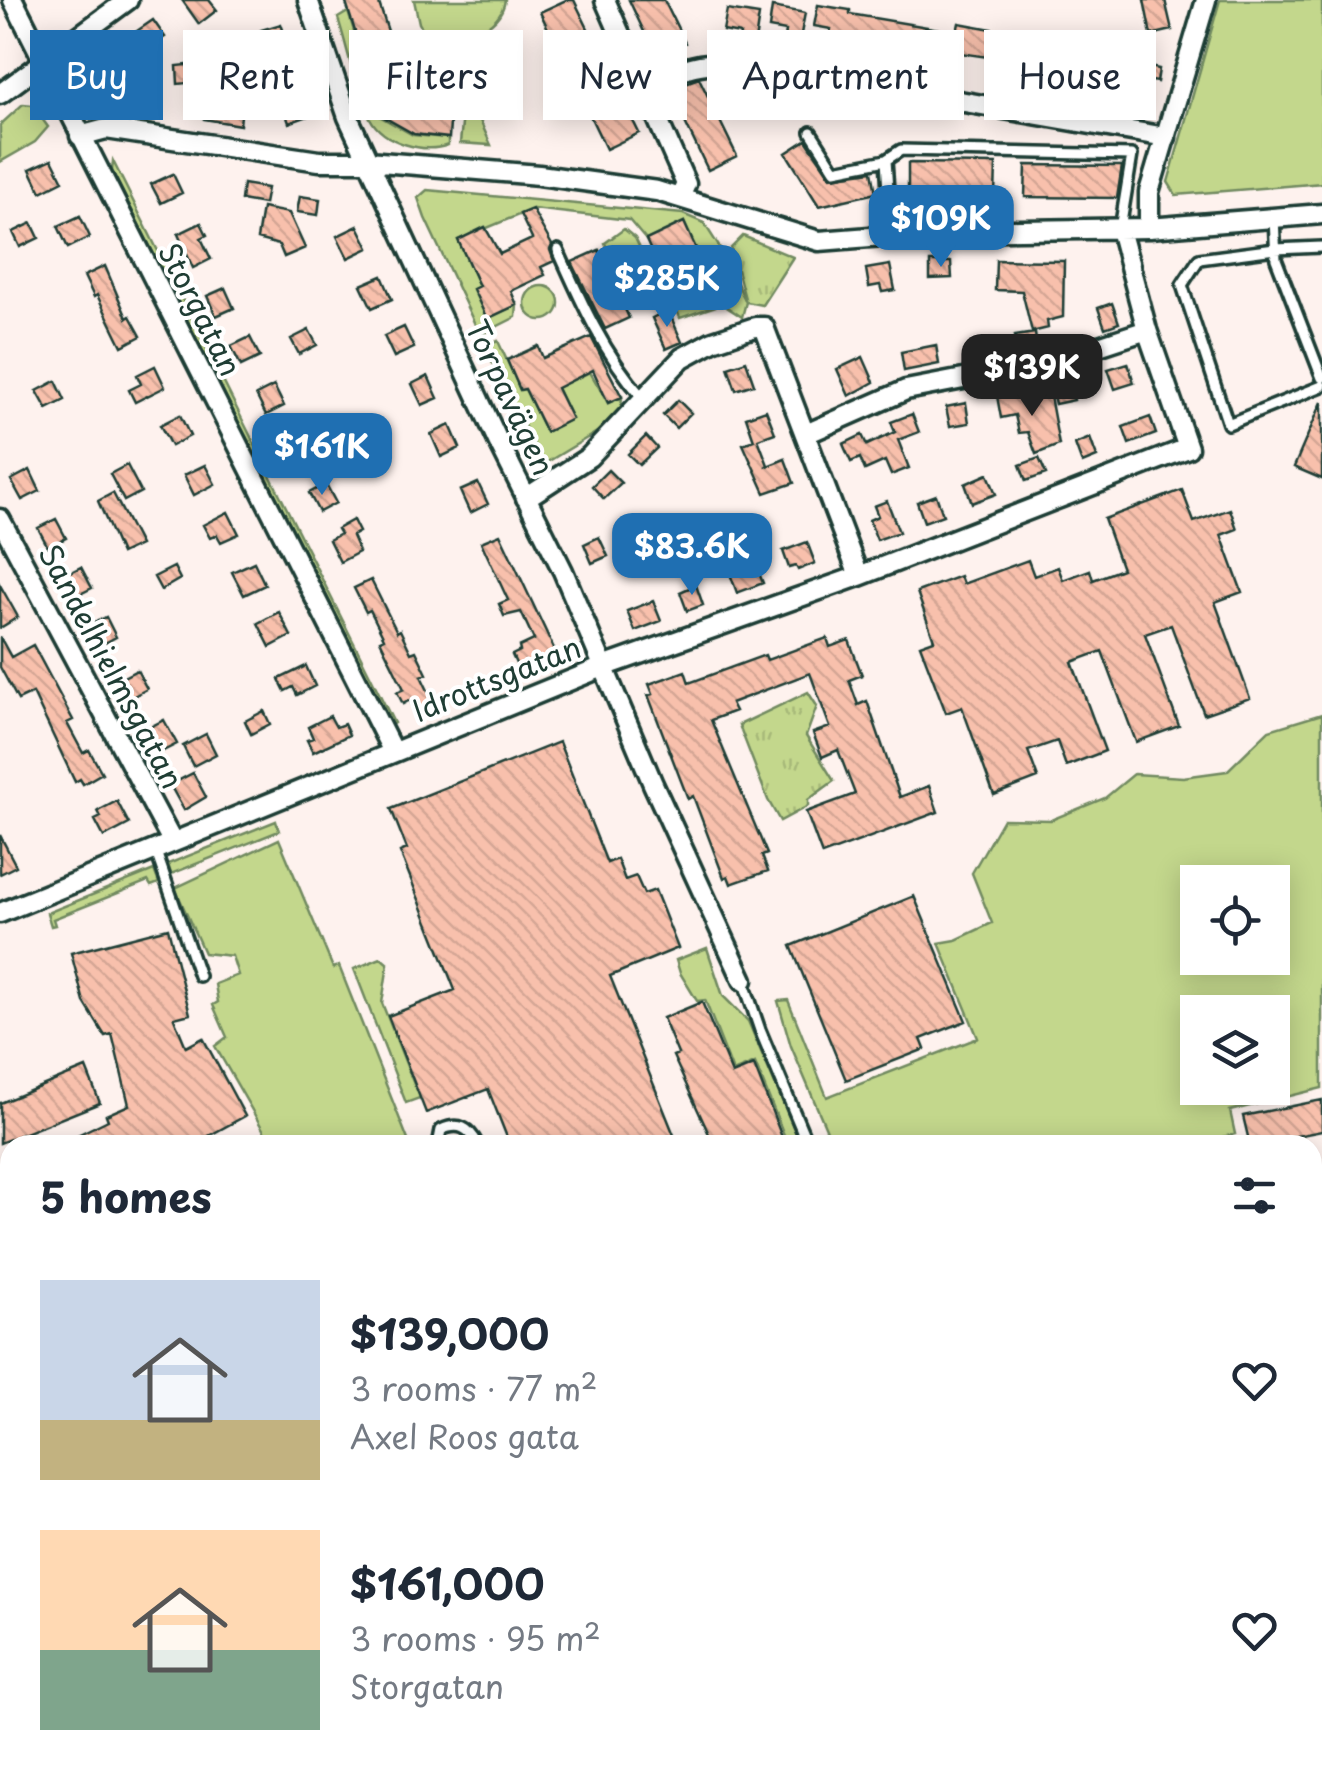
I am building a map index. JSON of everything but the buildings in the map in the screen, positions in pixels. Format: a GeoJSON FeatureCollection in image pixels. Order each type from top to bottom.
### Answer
{"type":"FeatureCollection","features":[{"type":"Feature","properties":{"kind":"street","name":"Storgatan"},"geometry":{"type":"LineString","coordinates":[[13,0],[30,33]]}},
{"type":"Feature","properties":{"kind":"street"},"geometry":{"type":"LineString","coordinates":[[87,30],[128,0]]}},
{"type":"Feature","properties":{"kind":"street","name":"Torpavägen"},"geometry":{"type":"LineString","coordinates":[[308,0],[336,87],[368,160],[563,571],[603,667],[730,930],[744,980]]}},
{"type":"Feature","properties":{"kind":"street"},"geometry":{"type":"LineString","coordinates":[[605,0],[619,30]]}},
{"type":"Feature","properties":{"kind":"street"},"geometry":{"type":"LineString","coordinates":[[1150,228],[1150,192],[1206,0]]}},
{"type":"Feature","properties":{"kind":"street"},"geometry":{"type":"LineString","coordinates":[[687,66],[746,64],[1166,137]]}},
{"type":"Feature","properties":{"kind":"street"},"geometry":{"type":"LineString","coordinates":[[0,94],[30,72]]}},
{"type":"Feature","properties":{"kind":"street","name":"Storgatan"},"geometry":{"type":"LineString","coordinates":[[72,120],[393,752]]}},
{"type":"Feature","properties":{"kind":"street"},"geometry":{"type":"LineString","coordinates":[[659,120],[686,184],[680,197]]}},
{"type":"Feature","properties":{"kind":"street"},"geometry":{"type":"LineString","coordinates":[[80,136],[106,128],[319,161],[368,160],[539,175],[680,197],[819,241],[947,232],[1150,228],[1322,214]]}},
{"type":"Feature","properties":{"kind":"street"},"geometry":{"type":"LineString","coordinates":[[806,434],[906,390],[1047,363],[1147,330],[1120,229]]}},
{"type":"Feature","properties":{"kind":"street"},"geometry":{"type":"LineString","coordinates":[[526,498],[589,458],[682,358],[696,349],[764,327],[859,576]]}},
{"type":"Feature","properties":{"kind":"street","name":"Idrottsgatan"},"geometry":{"type":"LineString","coordinates":[[0,914],[603,667],[859,576],[1188,448],[1147,330]]}},
{"type":"Feature","properties":{"kind":"street","name":"Sandelhielmsgatan"},"geometry":{"type":"LineString","coordinates":[[0,520],[164,845]]}},
{"type":"Feature","properties":{"kind":"lane"},"geometry":{"type":"LineString","coordinates":[[810,132],[835,170],[886,160],[900,150],[1132,155],[1120,229]]}},
{"type":"Feature","properties":{"kind":"lane"},"geometry":{"type":"LineString","coordinates":[[886,160],[892,236]]}},
{"type":"Feature","properties":{"kind":"lane"},"geometry":{"type":"LineString","coordinates":[[1274,218],[1276,259],[1322,378]]}},
{"type":"Feature","properties":{"kind":"lane"},"geometry":{"type":"LineString","coordinates":[[1322,247],[1198,259],[1182,286],[1228,424],[1322,386]]}},
{"type":"Feature","properties":{"kind":"lane"},"geometry":{"type":"LineString","coordinates":[[558,250],[587,314],[621,373],[642,397]]}},
{"type":"Feature","properties":{"kind":"lane"},"geometry":{"type":"LineString","coordinates":[[164,845],[199,976]]}},
{"type":"Feature","properties":{"kind":"lane"},"geometry":{"type":"LineString","coordinates":[[744,980],[760,1030],[804,1135]]}},
{"type":"Feature","properties":{"kind":"lane"},"geometry":{"type":"LineString","coordinates":[[438,1135],[452,1125],[462,1126],[473,1135]]}},
{"type":"Feature","properties":{"kind":"green space"},"geometry":{"type":"Polygon","coordinates":[[[414,0],[505,0],[494,20],[480,30],[423,30],[414,0]]]}},
{"type":"Feature","properties":{"kind":"green space"},"geometry":{"type":"Polygon","coordinates":[[[1220,0],[1322,0],[1322,183],[1176,195],[1168,182],[1220,0]]]}},
{"type":"Feature","properties":{"kind":"green space"},"geometry":{"type":"Polygon","coordinates":[[[348,12],[354,30],[349,30],[349,56],[338,18],[348,12]]]}},
{"type":"Feature","properties":{"kind":"green space"},"geometry":{"type":"Polygon","coordinates":[[[23,104],[30,105],[30,120],[43,120],[48,127],[35,142],[0,162],[0,125],[23,104]]]}},
{"type":"Feature","properties":{"kind":"green space"},"geometry":{"type":"Polygon","coordinates":[[[371,120],[386,120],[413,135],[448,138],[448,145],[416,147],[394,140],[371,120]]]}},
{"type":"Feature","properties":{"kind":"green space"},"geometry":{"type":"Polygon","coordinates":[[[462,120],[480,120],[491,145],[460,143],[462,120]]]}},
{"type":"Feature","properties":{"kind":"green space"},"geometry":{"type":"Polygon","coordinates":[[[113,161],[394,723],[391,725],[112,171],[113,161]]]}},
{"type":"Feature","properties":{"kind":"green space"},"geometry":{"type":"Polygon","coordinates":[[[427,190],[683,214],[704,223],[720,248],[746,302],[742,317],[722,304],[680,318],[672,297],[710,279],[684,222],[646,240],[629,220],[533,209],[458,240],[479,286],[487,318],[517,305],[516,317],[480,335],[425,218],[418,198],[427,190]]]}},
{"type":"Feature","properties":{"kind":"green space"},"geometry":{"type":"Polygon","coordinates":[[[624,229],[635,238],[657,284],[655,292],[640,301],[633,300],[605,243],[624,229]]]}},
{"type":"Feature","properties":{"kind":"green space"},"geometry":{"type":"Polygon","coordinates":[[[743,236],[793,257],[762,305],[746,302],[731,248],[743,236]]]}},
{"type":"Feature","properties":{"kind":"green space"},"geometry":{"type":"Polygon","coordinates":[[[542,286],[554,291],[559,303],[554,315],[542,320],[530,315],[525,303],[530,291],[542,286]]]}},
{"type":"Feature","properties":{"kind":"green space"},"geometry":{"type":"Polygon","coordinates":[[[498,341],[546,432],[572,419],[557,388],[590,372],[608,403],[622,397],[620,418],[544,464],[484,347],[498,341]]]}},
{"type":"Feature","properties":{"kind":"green space"},"geometry":{"type":"Polygon","coordinates":[[[808,692],[817,706],[806,736],[834,781],[808,800],[808,806],[780,821],[739,725],[808,692]]]}},
{"type":"Feature","properties":{"kind":"green space"},"geometry":{"type":"Polygon","coordinates":[[[1322,714],[1322,1088],[1290,1096],[1290,995],[1180,995],[1180,1105],[1254,1105],[1230,1111],[1235,1134],[829,1135],[791,1046],[778,1001],[788,1000],[827,1097],[978,1038],[939,943],[956,940],[992,923],[972,873],[1003,819],[1051,820],[1105,798],[1134,774],[1183,777],[1227,771],[1269,730],[1322,714]]]}},
{"type":"Feature","properties":{"kind":"green space"},"geometry":{"type":"Polygon","coordinates":[[[276,821],[279,831],[171,874],[168,864],[276,821]]]}},
{"type":"Feature","properties":{"kind":"green space"},"geometry":{"type":"Polygon","coordinates":[[[279,839],[333,968],[339,966],[406,1135],[266,1135],[215,1046],[227,1037],[213,1005],[218,1002],[215,984],[238,975],[232,956],[204,953],[175,888],[279,839]]]}},
{"type":"Feature","properties":{"kind":"green space"},"geometry":{"type":"Polygon","coordinates":[[[154,870],[159,883],[151,886],[148,881],[53,919],[55,925],[51,926],[47,913],[154,870]]]}},
{"type":"Feature","properties":{"kind":"green space"},"geometry":{"type":"Polygon","coordinates":[[[707,948],[723,996],[748,1021],[797,1135],[784,1135],[755,1063],[733,1072],[705,1000],[697,1001],[676,960],[707,948]]]}},
{"type":"Feature","properties":{"kind":"green space"},"geometry":{"type":"Polygon","coordinates":[[[381,958],[388,964],[382,1003],[415,1087],[439,1091],[406,1103],[354,969],[381,958]]]}}]}
